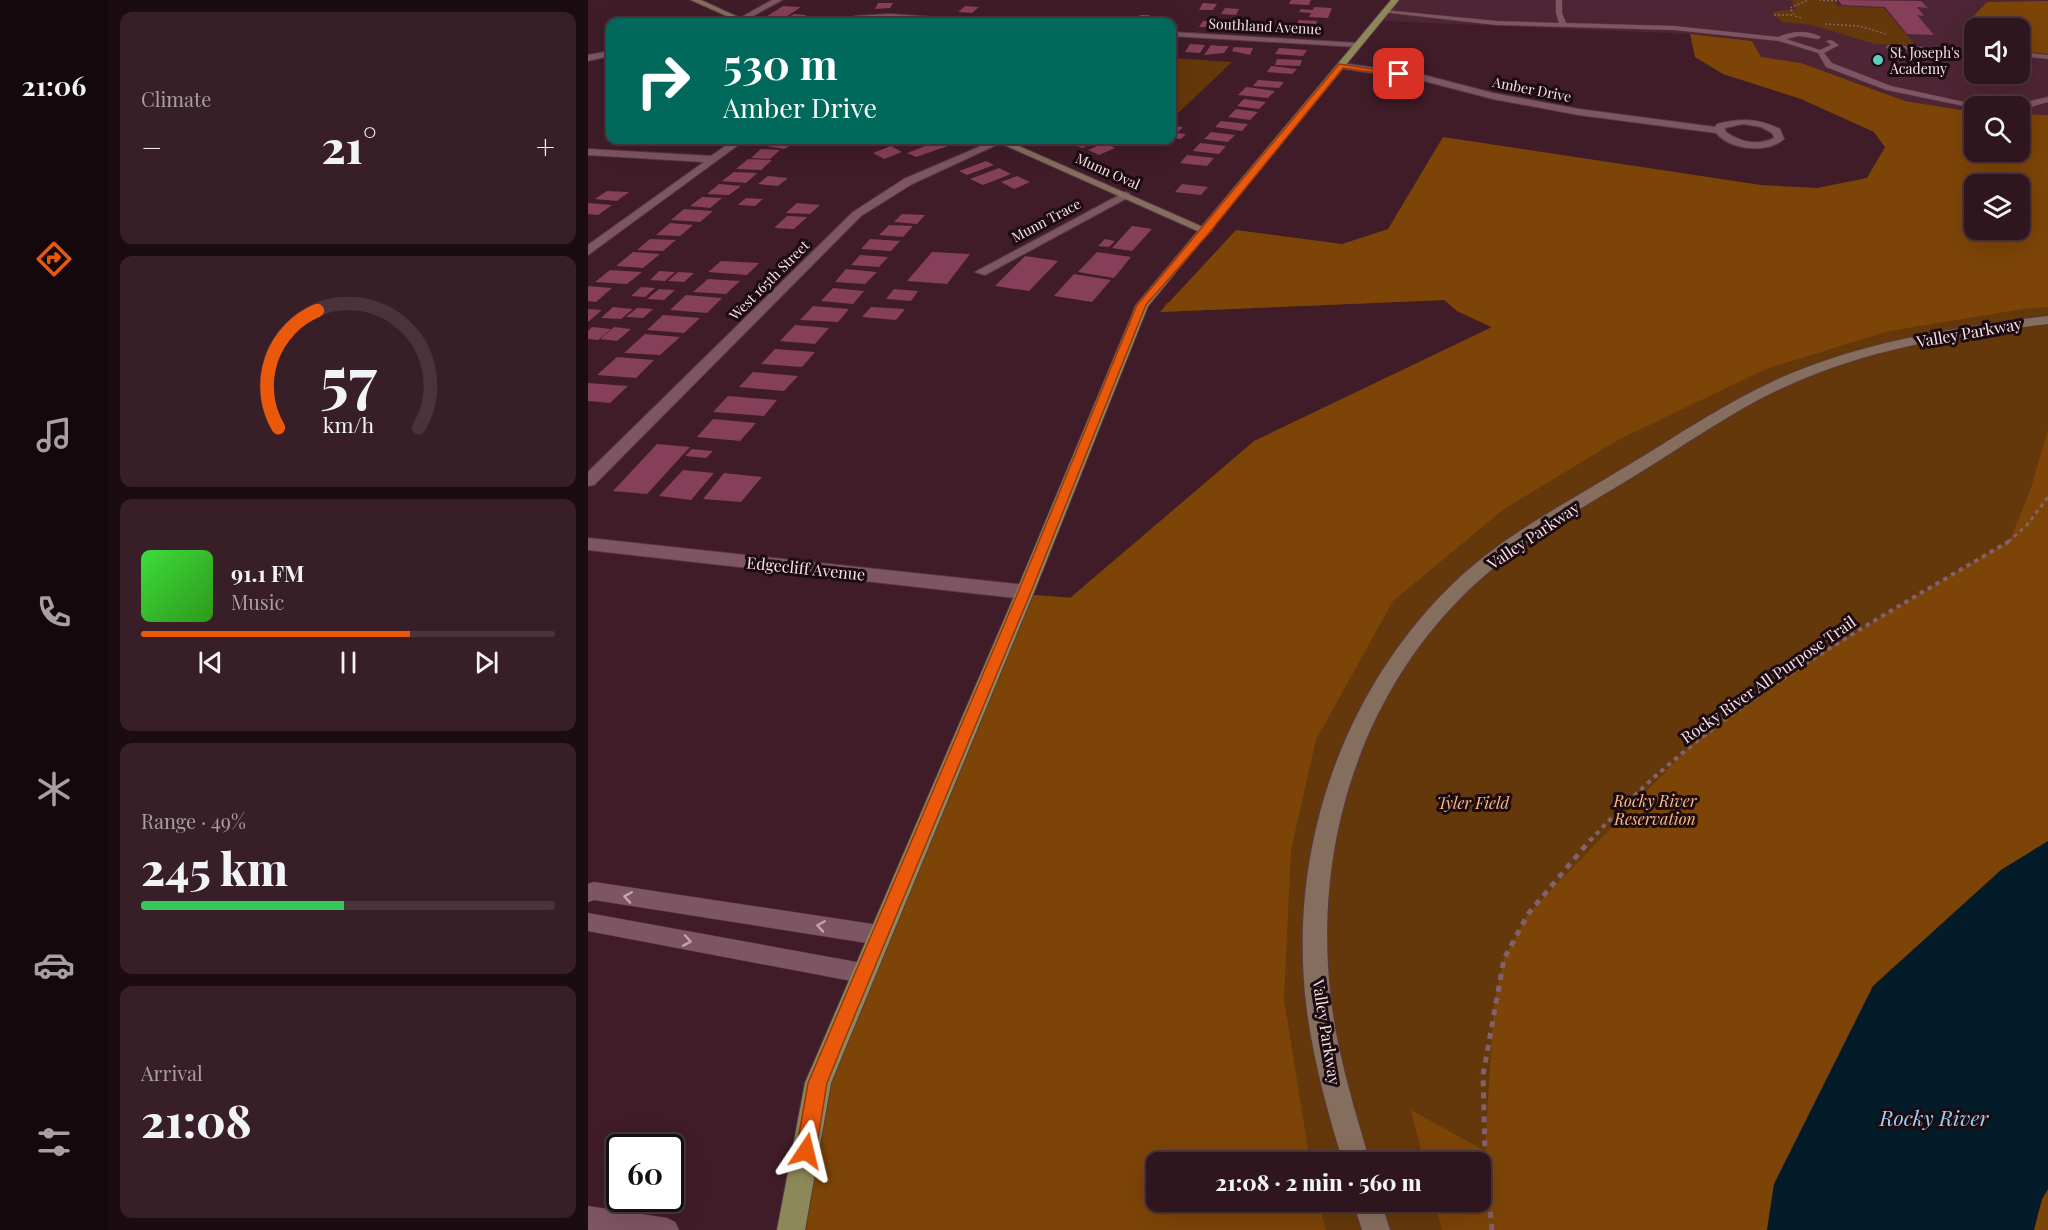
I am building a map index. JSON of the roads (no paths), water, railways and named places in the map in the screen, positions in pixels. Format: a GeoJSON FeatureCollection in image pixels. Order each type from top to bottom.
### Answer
{"type":"FeatureCollection","features":[{"type":"Feature","properties":{"kind":"main road"},"geometry":{"type":"LineString","coordinates":[[791,1230],[818,1083],[1142,305],[1206,231],[1395,0]]}},
{"type":"Feature","properties":{"kind":"street"},"geometry":{"type":"LineString","coordinates":[[695,0],[733,18]]}},
{"type":"Feature","properties":{"kind":"street"},"geometry":{"type":"LineString","coordinates":[[748,18],[778,0]]}},
{"type":"Feature","properties":{"kind":"street","name":"Southland Avenue"},"geometry":{"type":"LineString","coordinates":[[1176,34],[1357,45]]}},
{"type":"Feature","properties":{"kind":"street"},"geometry":{"type":"LineString","coordinates":[[588,58],[606,55]]}},
{"type":"Feature","properties":{"kind":"street","name":"Amber Drive"},"geometry":{"type":"LineString","coordinates":[[1341,66],[1420,77],[1493,96],[1558,109],[1719,130],[1725,137],[1751,144],[1769,144],[1779,139],[1780,135],[1771,128],[1753,122],[1733,121],[1720,126],[1719,130]]}},
{"type":"Feature","properties":{"kind":"street"},"geometry":{"type":"LineString","coordinates":[[588,251],[734,144]]}},
{"type":"Feature","properties":{"kind":"street","name":"West 165th Street"},"geometry":{"type":"LineString","coordinates":[[588,481],[857,214],[898,186],[935,167],[990,144]]}},
{"type":"Feature","properties":{"kind":"street","name":"Munn Oval"},"geometry":{"type":"LineString","coordinates":[[1008,144],[1206,231]]}},
{"type":"Feature","properties":{"kind":"street"},"geometry":{"type":"LineString","coordinates":[[588,152],[711,159]]}},
{"type":"Feature","properties":{"kind":"street","name":"Munn Trace"},"geometry":{"type":"LineString","coordinates":[[981,272],[1125,195]]}},
{"type":"Feature","properties":{"kind":"street","name":"Valley Parkway"},"geometry":{"type":"LineString","coordinates":[[1353,1152],[1330,1070],[1317,987],[1315,911],[1323,838],[1342,769],[1363,717],[1391,669],[1424,625],[1467,581],[1521,539],[1690,436],[1802,374],[1847,358],[1927,338],[2048,320]]}},
{"type":"Feature","properties":{"kind":"street","name":"Edgecliff Avenue"},"geometry":{"type":"LineString","coordinates":[[588,544],[1024,592]]}},
{"type":"Feature","properties":{"kind":"street"},"geometry":{"type":"LineString","coordinates":[[1370,1212],[1376,1230]]}},
{"type":"Feature","properties":{"kind":"lane"},"geometry":{"type":"LineString","coordinates":[[1559,0],[1559,13],[1563,24]]}},
{"type":"Feature","properties":{"kind":"lane"},"geometry":{"type":"LineString","coordinates":[[1384,12],[1496,22],[1674,28],[1780,39],[1820,52],[1829,65],[1889,88],[1964,104]]}},
{"type":"Feature","properties":{"kind":"lane"},"geometry":{"type":"LineString","coordinates":[[1780,39],[1793,33],[1818,37]]}},
{"type":"Feature","properties":{"kind":"lane"},"geometry":{"type":"LineString","coordinates":[[1922,38],[1931,50]]}},
{"type":"Feature","properties":{"kind":"lane"},"geometry":{"type":"LineString","coordinates":[[1820,52],[1836,45],[1829,41]]}},
{"type":"Feature","properties":{"kind":"lane"},"geometry":{"type":"LineString","coordinates":[[1888,47],[1964,52]]}},
{"type":"Feature","properties":{"kind":"lane"},"geometry":{"type":"LineString","coordinates":[[2030,55],[2048,57]]}},
{"type":"Feature","properties":{"kind":"lane"},"geometry":{"type":"LineString","coordinates":[[2030,105],[2048,99]]}},
{"type":"Feature","properties":{"kind":"lane"},"geometry":{"type":"LineString","coordinates":[[588,893],[594,891],[879,935]]}},
{"type":"Feature","properties":{"kind":"lane"},"geometry":{"type":"LineString","coordinates":[[588,922],[862,973]]}},
{"type":"Feature","properties":{"kind":"lane"},"geometry":{"type":"LineString","coordinates":[[588,1218],[668,1230]]}},
{"type":"Feature","properties":{"kind":"water","name":"Rocky River"},"geometry":{"type":"Polygon","coordinates":[[[2048,841],[2048,1189],[2042,1199],[2034,1230],[1767,1230],[1774,1184],[1873,986],[2001,870],[2048,841]]]}},
{"type":"Feature","properties":{"kind":"place","name":"St. Joseph's Academy"},"geometry":{"type":"Point","coordinates":[1878,60]}},
{"type":"Feature","properties":{"kind":"park label","name":"Tyler Field"},"geometry":{"type":"Point","coordinates":[1473,802]}},
{"type":"Feature","properties":{"kind":"park label","name":"Rocky River Reservation"},"geometry":{"type":"Point","coordinates":[1655,809]}}]}
